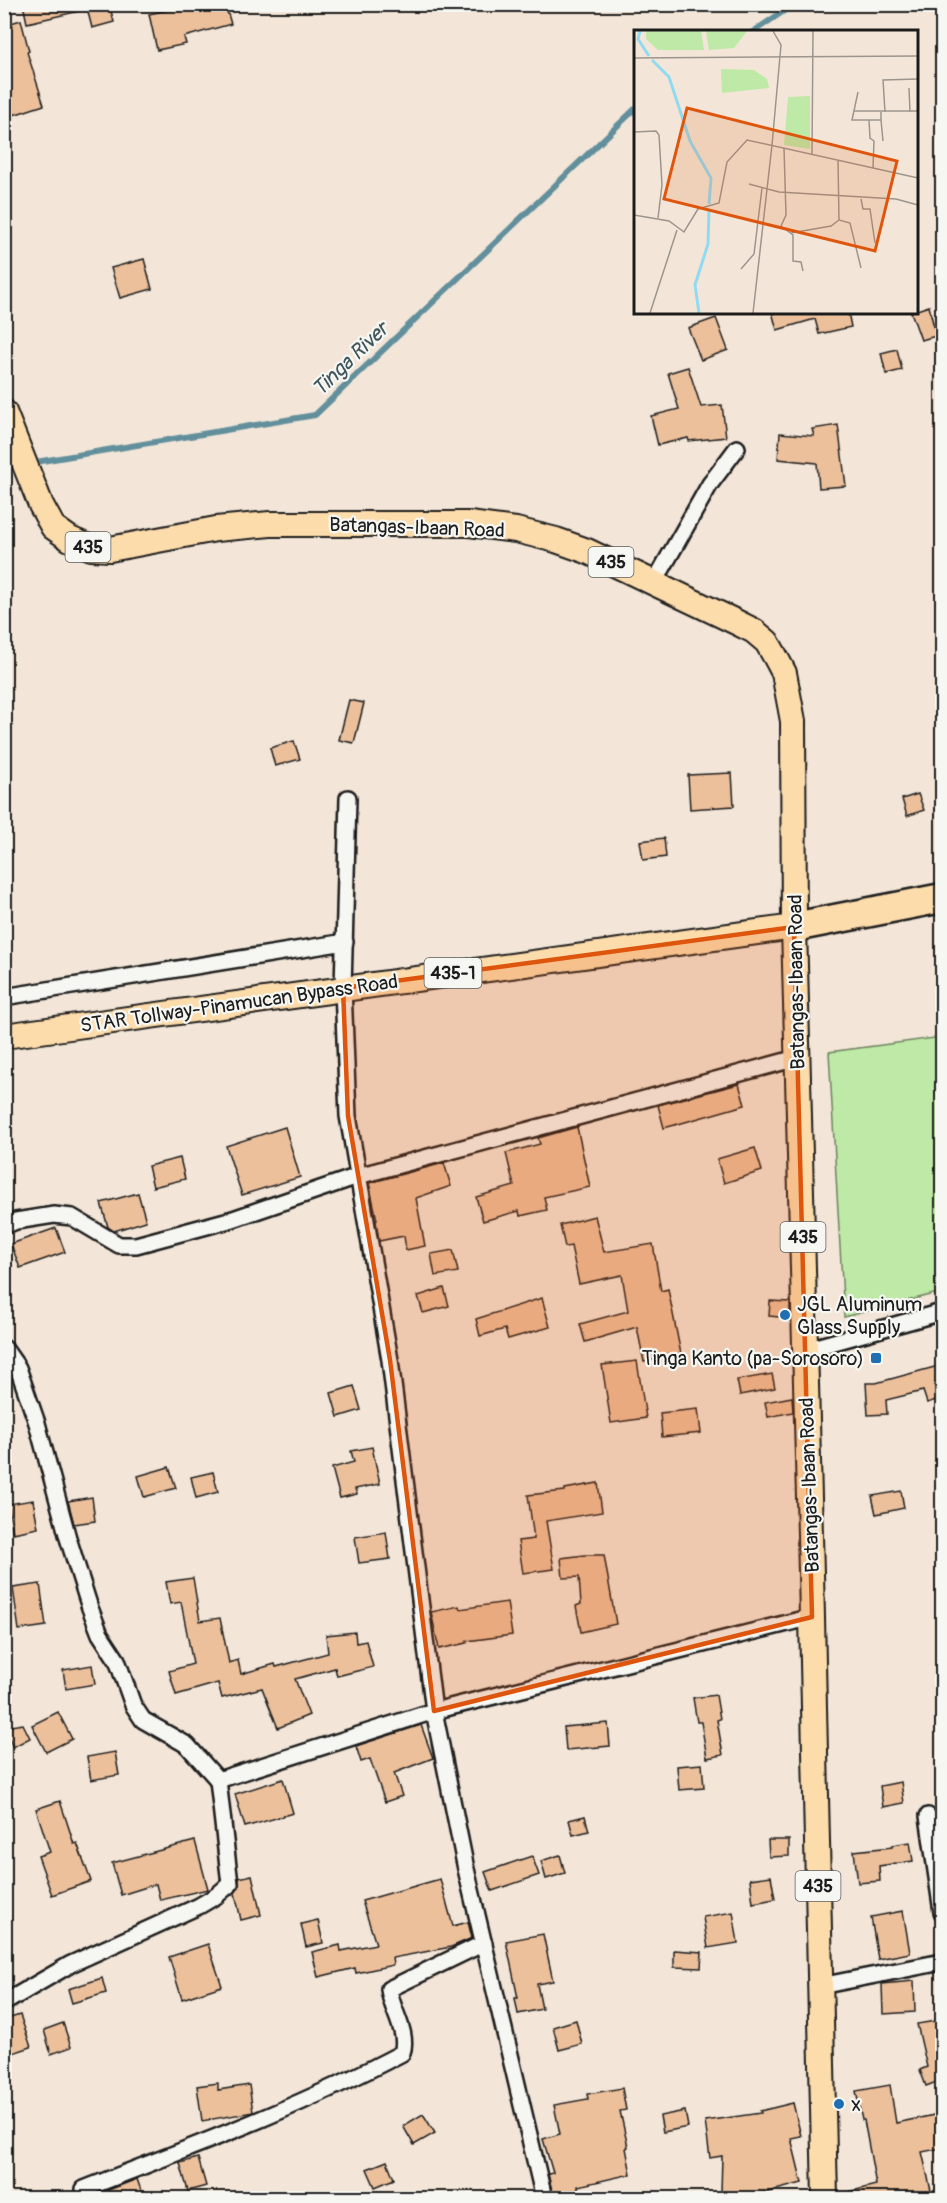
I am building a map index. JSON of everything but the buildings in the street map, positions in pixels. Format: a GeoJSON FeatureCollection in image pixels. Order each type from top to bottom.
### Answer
{"type":"FeatureCollection","features":[{"type":"Feature","properties":{"kind":"highway"},"geometry":{"type":"LineString","coordinates":[[794,927],[942,898]]}},
{"type":"Feature","properties":{"kind":"highway"},"geometry":{"type":"LineString","coordinates":[[794,927],[942,916]]}},
{"type":"Feature","properties":{"kind":"main road","name":"Batangas-Ibaan Road"},"geometry":{"type":"LineString","coordinates":[[7,418],[41,505],[53,527],[70,539],[90,548],[111,549],[216,529],[270,524],[469,524],[516,530],[587,551],[754,631],[767,642],[784,673],[793,721],[794,927],[825,2199]]}},
{"type":"Feature","properties":{"kind":"main road","name":"STAR Tollway-Pinamucan Bypass Road"},"geometry":{"type":"LineString","coordinates":[[4,1036],[794,927]]}},
{"type":"Feature","properties":{"kind":"street"},"geometry":{"type":"LineString","coordinates":[[654,583],[710,484],[737,448]]}},
{"type":"Feature","properties":{"kind":"street"},"geometry":{"type":"LineString","coordinates":[[348,798],[343,988],[348,1116],[390,1360],[434,1711],[484,1943],[544,2199]]}},
{"type":"Feature","properties":{"kind":"street"},"geometry":{"type":"LineString","coordinates":[[4,997],[345,942]]}},
{"type":"Feature","properties":{"kind":"street"},"geometry":{"type":"LineString","coordinates":[[4,1226],[16,1221],[54,1215],[72,1217],[119,1245],[136,1245],[233,1219],[358,1176],[797,1058]]}},
{"type":"Feature","properties":{"kind":"street"},"geometry":{"type":"LineString","coordinates":[[805,1350],[942,1312]]}},
{"type":"Feature","properties":{"kind":"street"},"geometry":{"type":"LineString","coordinates":[[4,1348],[18,1368],[37,1423],[68,1538],[95,1622],[117,1660],[133,1705],[143,1720],[187,1745],[218,1780],[230,1884],[199,1906],[80,1959],[4,2003]]}},
{"type":"Feature","properties":{"kind":"street"},"geometry":{"type":"LineString","coordinates":[[218,1780],[434,1711],[812,1617]]}},
{"type":"Feature","properties":{"kind":"street"},"geometry":{"type":"LineString","coordinates":[[928,1816],[942,1912]]}},
{"type":"Feature","properties":{"kind":"street"},"geometry":{"type":"LineString","coordinates":[[84,2189],[259,2121],[339,2086],[402,2053],[405,2046],[389,1989],[484,1943]]}},
{"type":"Feature","properties":{"kind":"street"},"geometry":{"type":"LineString","coordinates":[[820,1986],[942,1962]]}},
{"type":"Feature","properties":{"kind":"highlighted area"},"geometry":{"type":"Polygon","coordinates":[[[794,927],[812,1617],[434,1711],[390,1360],[348,1116],[343,988],[794,927]]]}},
{"type":"Feature","properties":{"kind":"green space"},"geometry":{"type":"Polygon","coordinates":[[[942,1037],[942,1292],[844,1317],[829,1052],[942,1037]]]}},
{"type":"Feature","properties":{"kind":"waterway","name":"Tinga River"},"geometry":{"type":"LineString","coordinates":[[756,30],[794,4]]}},
{"type":"Feature","properties":{"kind":"waterway","name":"Tinga River"},"geometry":{"type":"LineString","coordinates":[[30,463],[315,415],[634,110]]}},
{"type":"Feature","properties":{"kind":"waterway","name":"Tinga River"},"geometry":{"type":"LineString","coordinates":[[4,468],[20,465]]}},
{"type":"Feature","properties":{"kind":"place","name":"JGL Aluminum Glass Supply"},"geometry":{"type":"Point","coordinates":[785,1315]}},
{"type":"Feature","properties":{"kind":"place","name":"Tinga Kanto (pa-Sorosoro)"},"geometry":{"type":"Point","coordinates":[876,1358]}},
{"type":"Feature","properties":{"kind":"place","name":"x"},"geometry":{"type":"Point","coordinates":[839,2104]}}]}
